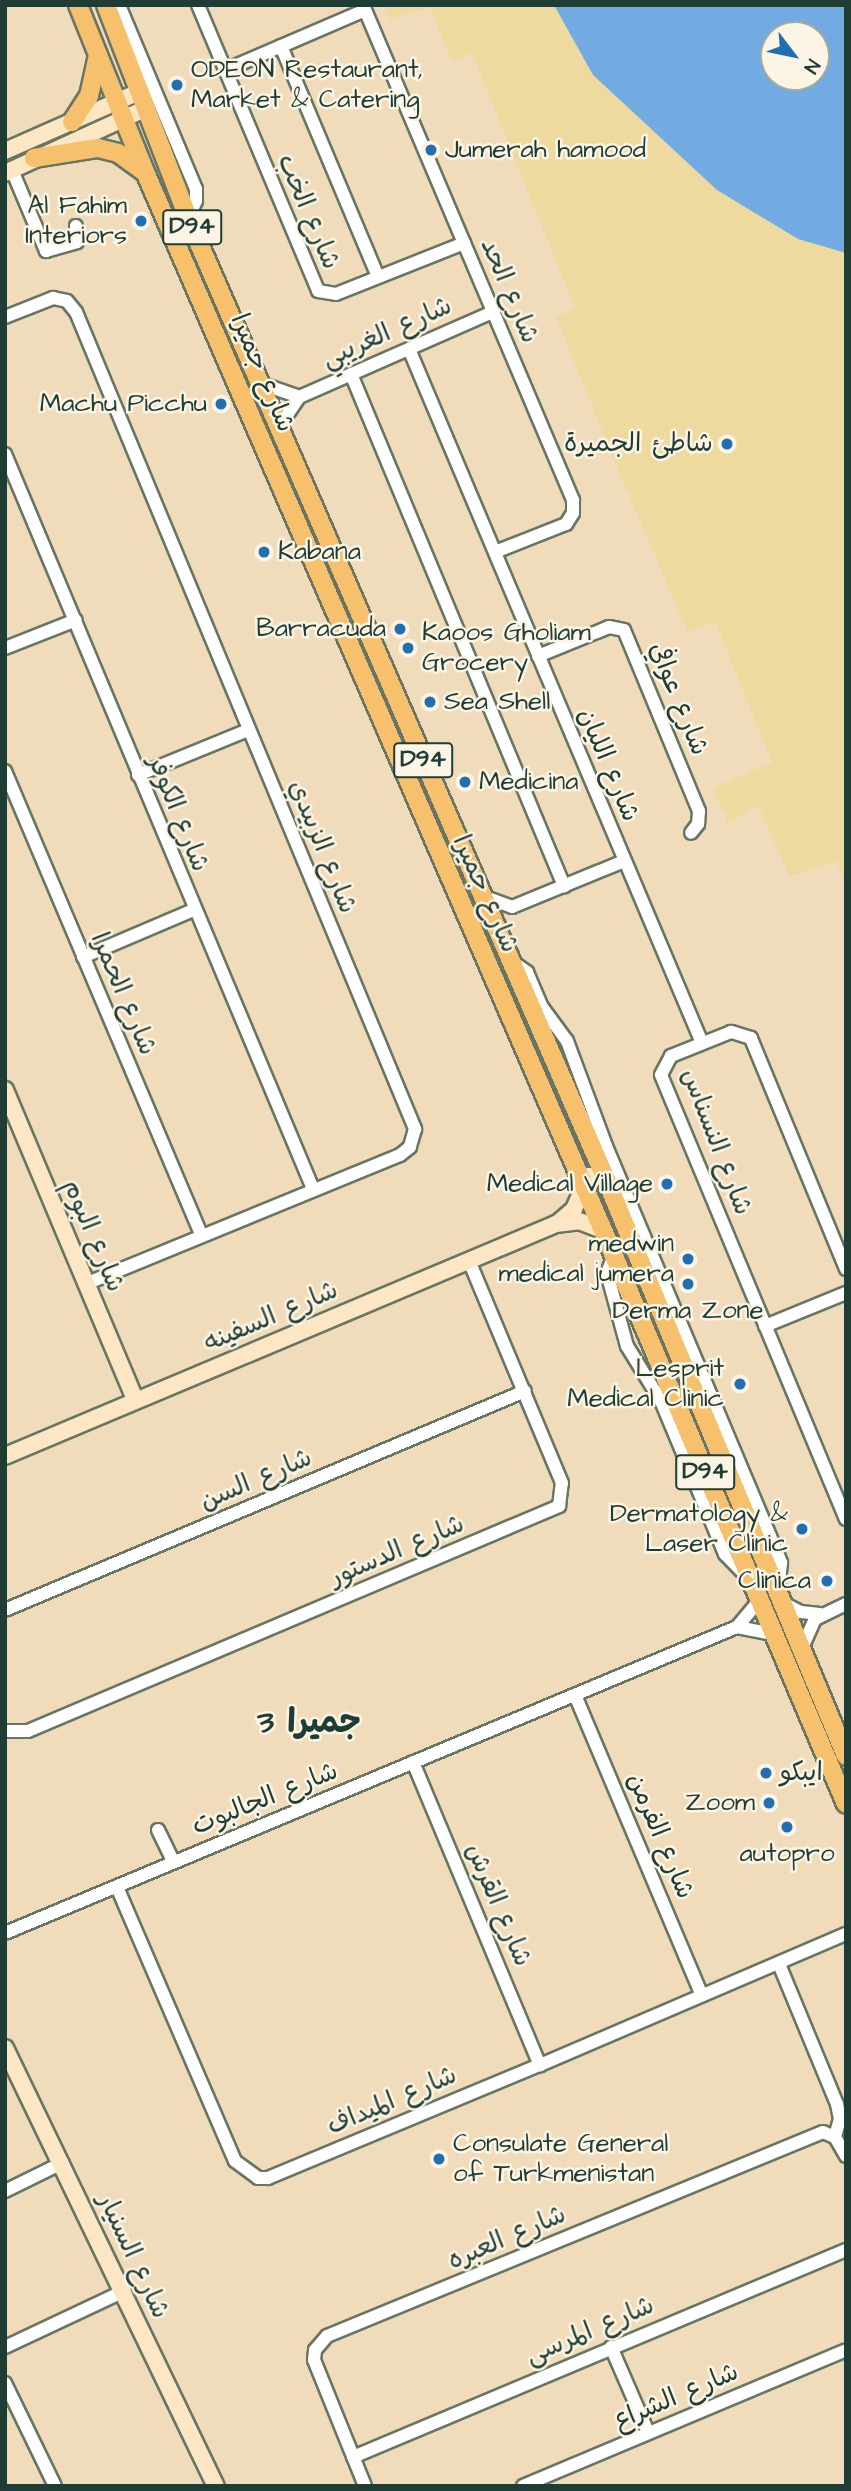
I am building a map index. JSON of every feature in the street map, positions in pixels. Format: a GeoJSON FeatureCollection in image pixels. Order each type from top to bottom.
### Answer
{"type":"FeatureCollection","features":[{"type":"Feature","properties":{"kind":"main road","name":"شارع جميرا"},"geometry":{"type":"LineString","coordinates":[[78,5],[146,174],[584,1185],[846,1804]]}},
{"type":"Feature","properties":{"kind":"main road","name":"شارع جميرا"},"geometry":{"type":"LineString","coordinates":[[106,5],[188,218],[265,385],[506,958],[605,1176],[846,1756]]}},
{"type":"Feature","properties":{"kind":"main road"},"geometry":{"type":"LineString","coordinates":[[72,122],[89,96],[98,52]]}},
{"type":"Feature","properties":{"kind":"main road"},"geometry":{"type":"LineString","coordinates":[[34,158],[107,149],[126,157],[146,174]]}},
{"type":"Feature","properties":{"kind":"main road"},"geometry":{"type":"LineString","coordinates":[[564,1139],[577,1141],[584,1127]]}},
{"type":"Feature","properties":{"kind":"street"},"geometry":{"type":"LineString","coordinates":[[120,5],[196,189],[196,201],[188,218]]}},
{"type":"Feature","properties":{"kind":"street","name":"شارع الخب"},"geometry":{"type":"LineString","coordinates":[[198,5],[228,69],[233,93],[315,288],[331,295],[377,274],[464,243]]}},
{"type":"Feature","properties":{"kind":"street"},"geometry":{"type":"LineString","coordinates":[[228,69],[364,8]]}},
{"type":"Feature","properties":{"kind":"street","name":"شارع الحد"},"geometry":{"type":"LineString","coordinates":[[364,8],[574,505],[566,524],[495,552]]}},
{"type":"Feature","properties":{"kind":"street"},"geometry":{"type":"LineString","coordinates":[[281,46],[377,274]]}},
{"type":"Feature","properties":{"kind":"street"},"geometry":{"type":"LineString","coordinates":[[76,226],[77,242],[47,251],[9,171],[144,99]]}},
{"type":"Feature","properties":{"kind":"street"},"geometry":{"type":"LineString","coordinates":[[5,151],[72,122],[121,110]]}},
{"type":"Feature","properties":{"kind":"street","name":"شارع الزبيدي"},"geometry":{"type":"LineString","coordinates":[[5,317],[53,298],[67,301],[76,312],[415,1129],[413,1142],[400,1155],[201,1234],[86,1284]]}},
{"type":"Feature","properties":{"kind":"street","name":"شارع الغريبي"},"geometry":{"type":"LineString","coordinates":[[281,424],[299,397],[493,312]]}},
{"type":"Feature","properties":{"kind":"street","name":"شارع الليان"},"geometry":{"type":"LineString","coordinates":[[409,349],[702,1043]]}},
{"type":"Feature","properties":{"kind":"street"},"geometry":{"type":"LineString","coordinates":[[351,374],[564,886]]}},
{"type":"Feature","properties":{"kind":"street","name":"شارع الغريبي"},"geometry":{"type":"LineString","coordinates":[[265,385],[299,397]]}},
{"type":"Feature","properties":{"kind":"street","name":"شارع الكوفر"},"geometry":{"type":"LineString","coordinates":[[5,454],[76,620],[193,910],[313,1189]]}},
{"type":"Feature","properties":{"kind":"street"},"geometry":{"type":"LineString","coordinates":[[5,648],[76,620]]}},
{"type":"Feature","properties":{"kind":"street","name":"شارع عوافي"},"geometry":{"type":"LineString","coordinates":[[538,656],[611,626],[624,630],[699,811],[691,833]]}},
{"type":"Feature","properties":{"kind":"street"},"geometry":{"type":"LineString","coordinates":[[138,775],[248,730]]}},
{"type":"Feature","properties":{"kind":"street","name":"شارع الحمرا"},"geometry":{"type":"LineString","coordinates":[[5,771],[201,1234]]}},
{"type":"Feature","properties":{"kind":"street"},"geometry":{"type":"LineString","coordinates":[[481,896],[512,907],[624,861]]}},
{"type":"Feature","properties":{"kind":"street"},"geometry":{"type":"LineString","coordinates":[[498,938],[512,907]]}},
{"type":"Feature","properties":{"kind":"street"},"geometry":{"type":"LineString","coordinates":[[83,957],[193,910]]}},
{"type":"Feature","properties":{"kind":"street"},"geometry":{"type":"LineString","coordinates":[[506,958],[527,972],[542,1007],[567,1041],[606,1146],[782,1563],[781,1598],[801,1612],[820,1614],[846,1604]]}},
{"type":"Feature","properties":{"kind":"street","name":"شارع النسناس"},"geometry":{"type":"LineString","coordinates":[[846,1269],[754,1042],[737,1032],[671,1056],[661,1075],[846,1519]]}},
{"type":"Feature","properties":{"kind":"street","name":"شارع البوم"},"geometry":{"type":"LineString","coordinates":[[5,1090],[135,1400]]}},
{"type":"Feature","properties":{"kind":"street"},"geometry":{"type":"LineString","coordinates":[[584,1185],[592,1174],[605,1176]]}},
{"type":"Feature","properties":{"kind":"street","name":"شارع السفينه"},"geometry":{"type":"LineString","coordinates":[[556,1224],[573,1209],[584,1185]]}},
{"type":"Feature","properties":{"kind":"street","name":"شارع السفينه"},"geometry":{"type":"LineString","coordinates":[[5,1456],[556,1224],[579,1221],[603,1230]]}},
{"type":"Feature","properties":{"kind":"street","name":"شارع الدستور"},"geometry":{"type":"LineString","coordinates":[[5,1731],[27,1731],[552,1512],[562,1501],[564,1489],[469,1261]]}},
{"type":"Feature","properties":{"kind":"street"},"geometry":{"type":"LineString","coordinates":[[765,1326],[846,1293]]}},
{"type":"Feature","properties":{"kind":"street","name":"شارع السن"},"geometry":{"type":"LineString","coordinates":[[5,1610],[525,1391]]}},
{"type":"Feature","properties":{"kind":"street","name":"شارع الجالبوت"},"geometry":{"type":"LineString","coordinates":[[5,1933],[737,1627],[760,1600]]}},
{"type":"Feature","properties":{"kind":"street"},"geometry":{"type":"LineString","coordinates":[[802,1648],[807,1629],[820,1614]]}},
{"type":"Feature","properties":{"kind":"street"},"geometry":{"type":"LineString","coordinates":[[737,1627],[774,1634]]}},
{"type":"Feature","properties":{"kind":"street","name":"شارع الفرمن"},"geometry":{"type":"LineString","coordinates":[[576,1695],[702,1995]]}},
{"type":"Feature","properties":{"kind":"street","name":"شارع القرش"},"geometry":{"type":"LineString","coordinates":[[413,1762],[540,2065]]}},
{"type":"Feature","properties":{"kind":"street"},"geometry":{"type":"LineString","coordinates":[[158,1830],[173,1861]]}},
{"type":"Feature","properties":{"kind":"street","name":"شارع الميداف"},"geometry":{"type":"LineString","coordinates":[[117,1887],[235,2161],[248,2175],[268,2178],[846,1934]]}},
{"type":"Feature","properties":{"kind":"street"},"geometry":{"type":"LineString","coordinates":[[779,1964],[837,2104],[840,2119],[835,2137],[846,2156]]}},
{"type":"Feature","properties":{"kind":"street","name":"شارع السنيار"},"geometry":{"type":"LineString","coordinates":[[6,2052],[124,2291],[216,2486]]}},
{"type":"Feature","properties":{"kind":"street","name":"شارع العبره"},"geometry":{"type":"LineString","coordinates":[[365,2486],[314,2360],[315,2350],[327,2336],[805,2138],[823,2132],[835,2137]]}},
{"type":"Feature","properties":{"kind":"street"},"geometry":{"type":"LineString","coordinates":[[5,2191],[62,2163]]}},
{"type":"Feature","properties":{"kind":"street","name":"شارع المرسى"},"geometry":{"type":"LineString","coordinates":[[353,2457],[846,2250]]}},
{"type":"Feature","properties":{"kind":"street"},"geometry":{"type":"LineString","coordinates":[[5,2347],[124,2291]]}},
{"type":"Feature","properties":{"kind":"street"},"geometry":{"type":"LineString","coordinates":[[611,2347],[648,2432]]}},
{"type":"Feature","properties":{"kind":"street","name":"شارع الشراع"},"geometry":{"type":"LineString","coordinates":[[523,2486],[846,2350]]}},
{"type":"Feature","properties":{"kind":"street"},"geometry":{"type":"LineString","coordinates":[[5,2383],[55,2486]]}},
{"type":"Feature","properties":{"kind":"green space"},"geometry":{"type":"Polygon","coordinates":[[[323,541],[421,772],[416,774],[317,543],[323,541]]]}},
{"type":"Feature","properties":{"kind":"sand","name":"شاطئ الجميرة"},"geometry":{"type":"Polygon","coordinates":[[[384,5],[554,5],[593,75],[717,190],[798,239],[846,253],[846,885],[836,861],[790,876],[758,806],[728,823],[713,788],[772,762],[715,621],[688,632],[614,461],[556,317],[575,308],[472,53],[452,61],[430,7],[390,19],[384,5]]]}},
{"type":"Feature","properties":{"kind":"water"},"geometry":{"type":"Polygon","coordinates":[[[554,5],[846,5],[846,253],[798,239],[717,190],[593,75],[554,5]]]}},
{"type":"Feature","properties":{"kind":"place","name":"ODEON Restaurant, Market & Catering"},"geometry":{"type":"Point","coordinates":[177,85]}},
{"type":"Feature","properties":{"kind":"place","name":"Jumerah hamood"},"geometry":{"type":"Point","coordinates":[431,150]}},
{"type":"Feature","properties":{"kind":"place","name":"Al Fahim Interiors"},"geometry":{"type":"Point","coordinates":[141,221]}},
{"type":"Feature","properties":{"kind":"place","name":"Machu Picchu"},"geometry":{"type":"Point","coordinates":[221,404]}},
{"type":"Feature","properties":{"kind":"place","name":"شاطئ الجميرة"},"geometry":{"type":"Point","coordinates":[727,444]}},
{"type":"Feature","properties":{"kind":"place","name":"Kabana"},"geometry":{"type":"Point","coordinates":[264,552]}},
{"type":"Feature","properties":{"kind":"place","name":"Barracuda"},"geometry":{"type":"Point","coordinates":[400,629]}},
{"type":"Feature","properties":{"kind":"place","name":"Kaoos Gholiam Grocery"},"geometry":{"type":"Point","coordinates":[408,648]}},
{"type":"Feature","properties":{"kind":"place","name":"Sea Shell"},"geometry":{"type":"Point","coordinates":[430,702]}},
{"type":"Feature","properties":{"kind":"place","name":"Medicina"},"geometry":{"type":"Point","coordinates":[465,782]}},
{"type":"Feature","properties":{"kind":"place","name":"Medical Village"},"geometry":{"type":"Point","coordinates":[667,1184]}},
{"type":"Feature","properties":{"kind":"place","name":"medwin medical jumera"},"geometry":{"type":"Point","coordinates":[688,1259]}},
{"type":"Feature","properties":{"kind":"place","name":"Derma Zone"},"geometry":{"type":"Point","coordinates":[688,1284]}},
{"type":"Feature","properties":{"kind":"place","name":"Lesprit Medical Clinic"},"geometry":{"type":"Point","coordinates":[740,1384]}},
{"type":"Feature","properties":{"kind":"place","name":"Dermatology & Laser Clinic"},"geometry":{"type":"Point","coordinates":[802,1529]}},
{"type":"Feature","properties":{"kind":"place","name":"Clinica"},"geometry":{"type":"Point","coordinates":[827,1581]}},
{"type":"Feature","properties":{"kind":"place","name":"ايبكو"},"geometry":{"type":"Point","coordinates":[766,1773]}},
{"type":"Feature","properties":{"kind":"place","name":"Zoom"},"geometry":{"type":"Point","coordinates":[769,1803]}},
{"type":"Feature","properties":{"kind":"place","name":"autopro"},"geometry":{"type":"Point","coordinates":[787,1827]}},
{"type":"Feature","properties":{"kind":"place","name":"Consulate General of Turkmenistan"},"geometry":{"type":"Point","coordinates":[439,2159]}},
{"type":"Feature","properties":{"kind":"district","name":"جميرا 3"},"geometry":{"type":"Point","coordinates":[309,1723]}}]}
